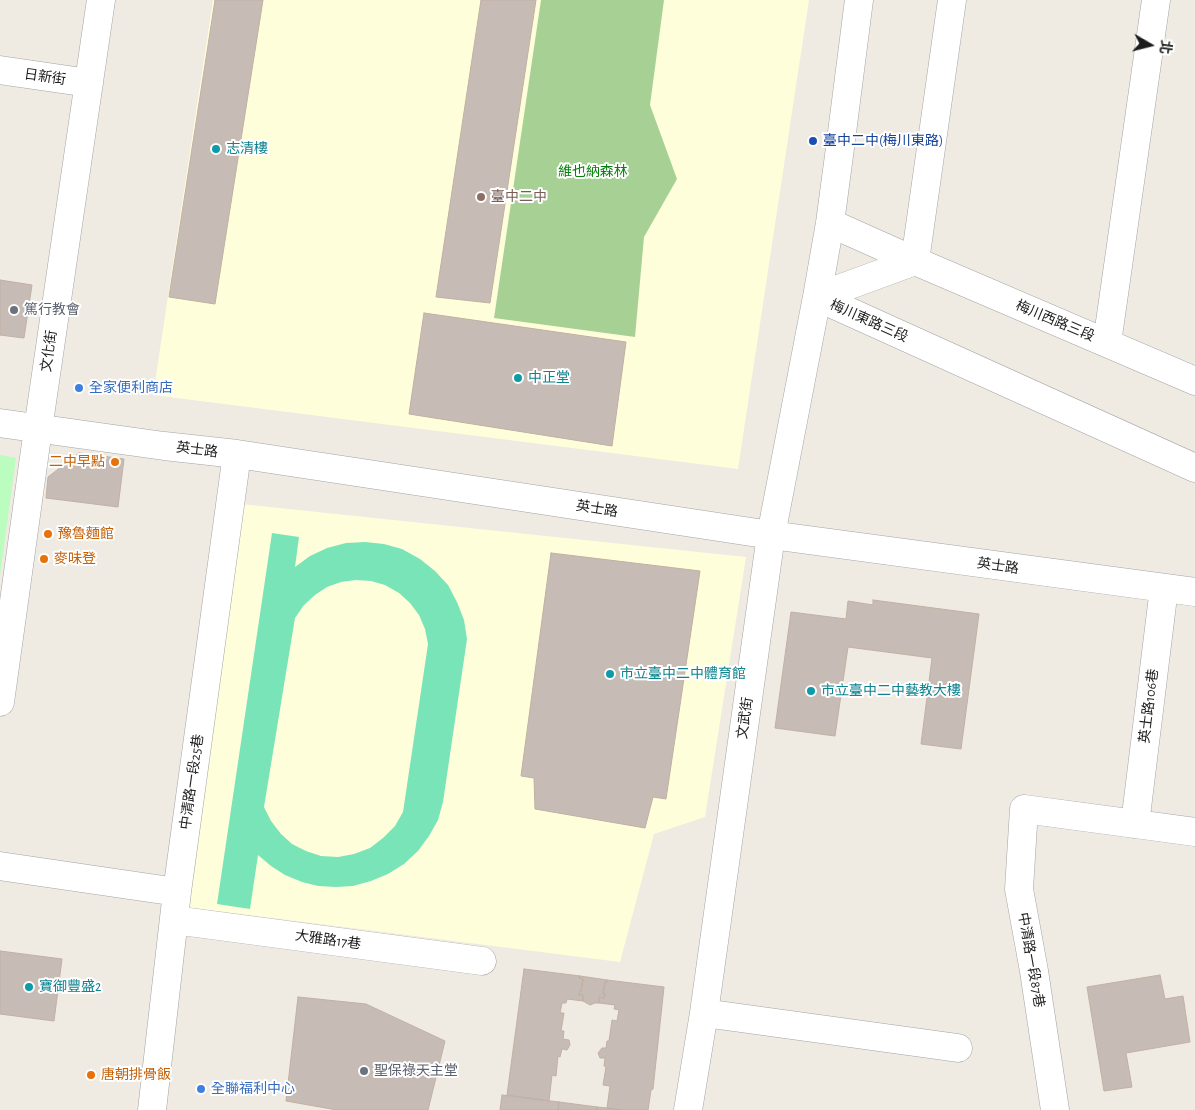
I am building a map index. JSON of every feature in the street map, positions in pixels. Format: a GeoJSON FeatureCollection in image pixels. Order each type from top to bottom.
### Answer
{"type":"FeatureCollection","features":[{"type":"Feature","properties":{"kind":"street","name":"文化街"},"geometry":{"type":"LineString","coordinates":[[0,702],[101,0]]}},
{"type":"Feature","properties":{"kind":"street","name":"梅川東路三段"},"geometry":{"type":"LineString","coordinates":[[859,0],[830,223],[817,297],[1195,468]]}},
{"type":"Feature","properties":{"kind":"street"},"geometry":{"type":"LineString","coordinates":[[817,297],[915,261],[952,0]]}},
{"type":"Feature","properties":{"kind":"street"},"geometry":{"type":"LineString","coordinates":[[1107,343],[1156,0]]}},
{"type":"Feature","properties":{"kind":"street","name":"日新街"},"geometry":{"type":"LineString","coordinates":[[0,70],[89,83]]}},
{"type":"Feature","properties":{"kind":"street","name":"梅川西路三段"},"geometry":{"type":"LineString","coordinates":[[830,223],[1195,381]]}},
{"type":"Feature","properties":{"kind":"street","name":"文武街"},"geometry":{"type":"LineString","coordinates":[[688,1110],[704,1013],[771,535],[817,297]]}},
{"type":"Feature","properties":{"kind":"street","name":"英士路"},"geometry":{"type":"LineString","coordinates":[[0,423],[237,454],[771,535],[1195,592]]}},
{"type":"Feature","properties":{"kind":"street","name":"中清路一段25巷"},"geometry":{"type":"LineString","coordinates":[[152,1110],[177,892],[237,454]]}},
{"type":"Feature","properties":{"kind":"street","name":"英士路106巷"},"geometry":{"type":"LineString","coordinates":[[1135,824],[1164,588]]}},
{"type":"Feature","properties":{"kind":"street","name":"中清路一段87巷"},"geometry":{"type":"LineString","coordinates":[[1055,1110],[1034,971],[1019,889],[1024,809],[1135,824]]}},
{"type":"Feature","properties":{"kind":"street"},"geometry":{"type":"LineString","coordinates":[[1135,824],[1195,832]]}},
{"type":"Feature","properties":{"kind":"street"},"geometry":{"type":"LineString","coordinates":[[0,866],[177,892]]}},
{"type":"Feature","properties":{"kind":"street","name":"大雅路17巷"},"geometry":{"type":"LineString","coordinates":[[174,920],[482,961]]}},
{"type":"Feature","properties":{"kind":"street"},"geometry":{"type":"LineString","coordinates":[[704,1013],[958,1048]]}},
{"type":"Feature","properties":{"kind":"shaded area","name":"臺中二中"},"geometry":{"type":"Polygon","coordinates":[[[213,0],[809,0],[738,469],[153,395],[213,0]]]}},
{"type":"Feature","properties":{"kind":"shaded area"},"geometry":{"type":"Polygon","coordinates":[[[241,504],[746,557],[705,817],[654,834],[620,962],[186,907],[241,504]]]}},
{"type":"Feature","properties":{"kind":"green space","name":"維也納森林"},"geometry":{"type":"Polygon","coordinates":[[[541,0],[664,0],[650,105],[677,179],[644,237],[635,337],[494,318],[541,0]]]}},
{"type":"Feature","properties":{"kind":"green space"},"geometry":{"type":"Polygon","coordinates":[[[0,455],[16,458],[0,575],[0,455]]]}},
{"type":"Feature","properties":{"kind":"green space"},"geometry":{"type":"Polygon","coordinates":[[[272,533],[299,537],[295,567],[310,556],[327,548],[346,543],[384,544],[402,549],[420,559],[448,585],[464,620],[467,639],[443,802],[438,820],[418,851],[404,864],[388,874],[371,881],[353,886],[318,886],[285,875],[258,855],[250,909],[217,904],[272,533]],[[371,581],[341,582],[327,587],[304,605],[295,618],[264,807],[271,821],[292,844],[321,856],[338,857],[370,848],[395,826],[403,812],[428,644],[425,629],[419,615],[410,603],[399,593],[385,585],[371,581]]]}},
{"type":"Feature","properties":{"kind":"building","name":"志清樓"},"geometry":{"type":"Polygon","coordinates":[[[215,0],[263,0],[215,304],[169,297],[215,0]]]}},
{"type":"Feature","properties":{"kind":"building"},"geometry":{"type":"Polygon","coordinates":[[[481,0],[536,0],[490,303],[436,297],[481,0]]]}},
{"type":"Feature","properties":{"kind":"building","name":"篤行教會"},"geometry":{"type":"Polygon","coordinates":[[[0,280],[32,285],[24,338],[0,335],[0,280]]]}},
{"type":"Feature","properties":{"kind":"building","name":"中正堂"},"geometry":{"type":"Polygon","coordinates":[[[424,313],[626,342],[612,446],[409,414],[424,313]]]}},
{"type":"Feature","properties":{"kind":"building"},"geometry":{"type":"Polygon","coordinates":[[[79,453],[124,459],[118,507],[46,498],[48,477],[79,453]]]}},
{"type":"Feature","properties":{"kind":"building","name":"市立臺中二中體育館"},"geometry":{"type":"Polygon","coordinates":[[[551,553],[700,571],[666,799],[653,797],[645,828],[535,809],[534,778],[521,776],[551,553]]]}},
{"type":"Feature","properties":{"kind":"building","name":"市立臺中二中藝教大樓"},"geometry":{"type":"Polygon","coordinates":[[[873,600],[979,614],[961,749],[921,744],[932,658],[848,647],[835,736],[775,728],[791,612],[846,619],[848,601],[873,605],[873,600]]]}},
{"type":"Feature","properties":{"kind":"building","name":"寶御豐盛2"},"geometry":{"type":"Polygon","coordinates":[[[0,951],[62,959],[54,1021],[0,1014],[0,951]]]}},
{"type":"Feature","properties":{"kind":"building"},"geometry":{"type":"Polygon","coordinates":[[[524,969],[580,976],[579,978],[583,979],[579,995],[583,995],[583,1001],[567,999],[566,1003],[562,1003],[560,1013],[564,1013],[561,1031],[564,1031],[563,1039],[569,1040],[570,1045],[567,1050],[562,1049],[560,1057],[558,1056],[556,1076],[552,1075],[549,1101],[507,1095],[524,969]]]}},
{"type":"Feature","properties":{"kind":"building"},"geometry":{"type":"Polygon","coordinates":[[[1160,975],[1165,999],[1183,996],[1190,1042],[1126,1053],[1132,1087],[1104,1091],[1087,987],[1160,975]]]}},
{"type":"Feature","properties":{"kind":"building"},"geometry":{"type":"Polygon","coordinates":[[[580,976],[607,980],[603,994],[605,994],[604,998],[599,997],[599,1003],[590,1005],[583,1001],[583,995],[579,995],[583,979],[579,978],[580,976]]]}},
{"type":"Feature","properties":{"kind":"building"},"geometry":{"type":"Polygon","coordinates":[[[607,980],[664,987],[653,1089],[651,1090],[648,1110],[607,1108],[610,1086],[603,1085],[606,1067],[604,1066],[605,1058],[600,1058],[598,1053],[602,1048],[606,1048],[612,1020],[617,1021],[619,1010],[614,1009],[615,1005],[599,1003],[599,997],[604,998],[605,982],[607,980]]]}},
{"type":"Feature","properties":{"kind":"building","name":"聖保祿天主堂"},"geometry":{"type":"Polygon","coordinates":[[[298,997],[366,1004],[445,1041],[428,1110],[337,1110],[286,1101],[298,997]]]}},
{"type":"Feature","properties":{"kind":"building"},"geometry":{"type":"Polygon","coordinates":[[[502,1095],[559,1102],[558,1110],[500,1110],[502,1095]]]}},
{"type":"Feature","properties":{"kind":"building"},"geometry":{"type":"Polygon","coordinates":[[[559,1102],[597,1107],[597,1110],[558,1110],[559,1102]]]}},
{"type":"Feature","properties":{"kind":"building"},"geometry":{"type":"Polygon","coordinates":[[[597,1107],[607,1108],[622,1110],[597,1110],[597,1107]]]}},
{"type":"Feature","properties":{"kind":"place","name":"臺中二中(梅川東路)"},"geometry":{"type":"Point","coordinates":[813,141]}},
{"type":"Feature","properties":{"kind":"place","name":"志清樓"},"geometry":{"type":"Point","coordinates":[216,149]}},
{"type":"Feature","properties":{"kind":"place","name":"臺中二中"},"geometry":{"type":"Point","coordinates":[481,197]}},
{"type":"Feature","properties":{"kind":"place","name":"篤行教會"},"geometry":{"type":"Point","coordinates":[14,310]}},
{"type":"Feature","properties":{"kind":"place","name":"中正堂"},"geometry":{"type":"Point","coordinates":[518,378]}},
{"type":"Feature","properties":{"kind":"place","name":"全家便利商店"},"geometry":{"type":"Point","coordinates":[79,388]}},
{"type":"Feature","properties":{"kind":"place","name":"二中早點"},"geometry":{"type":"Point","coordinates":[115,462]}},
{"type":"Feature","properties":{"kind":"place","name":"豫魯麵館"},"geometry":{"type":"Point","coordinates":[48,534]}},
{"type":"Feature","properties":{"kind":"place","name":"麥味登"},"geometry":{"type":"Point","coordinates":[44,559]}},
{"type":"Feature","properties":{"kind":"place","name":"市立臺中二中體育館"},"geometry":{"type":"Point","coordinates":[610,674]}},
{"type":"Feature","properties":{"kind":"place","name":"市立臺中二中藝教大樓"},"geometry":{"type":"Point","coordinates":[811,691]}},
{"type":"Feature","properties":{"kind":"place","name":"寶御豐盛2"},"geometry":{"type":"Point","coordinates":[29,987]}},
{"type":"Feature","properties":{"kind":"place","name":"聖保祿天主堂"},"geometry":{"type":"Point","coordinates":[364,1071]}},
{"type":"Feature","properties":{"kind":"place","name":"唐朝排骨飯"},"geometry":{"type":"Point","coordinates":[91,1075]}},
{"type":"Feature","properties":{"kind":"place","name":"全聯福利中心"},"geometry":{"type":"Point","coordinates":[201,1089]}}]}
